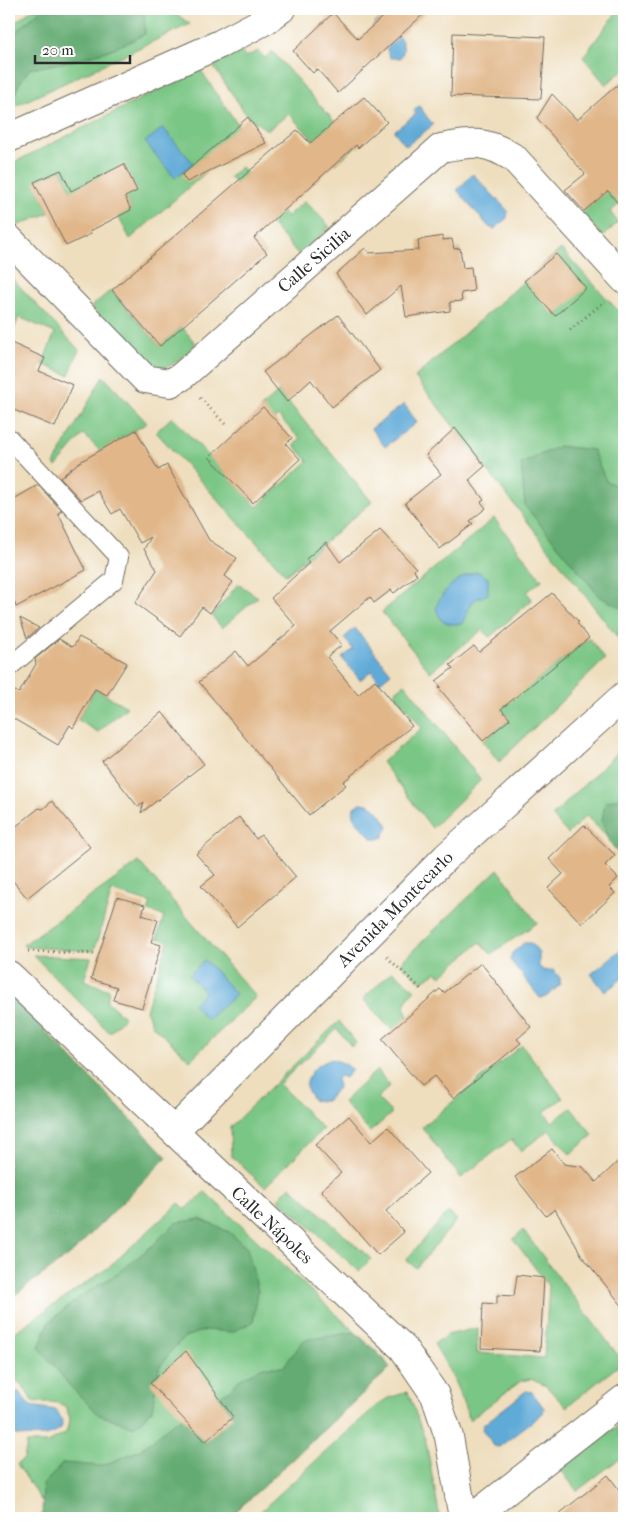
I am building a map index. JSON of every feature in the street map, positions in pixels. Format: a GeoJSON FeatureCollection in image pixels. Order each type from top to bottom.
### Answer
{"type":"FeatureCollection","features":[{"type":"Feature","properties":{"kind":"street"},"geometry":{"type":"LineString","coordinates":[[9,138],[220,44],[266,20],[281,9]]}},
{"type":"Feature","properties":{"kind":"street","name":"Calle Sicilia"},"geometry":{"type":"LineString","coordinates":[[181,377],[441,148],[474,142],[497,147],[514,158],[616,289]]}},
{"type":"Feature","properties":{"kind":"street"},"geometry":{"type":"LineString","coordinates":[[9,239],[146,379],[170,384],[181,377]]}},
{"type":"Feature","properties":{"kind":"street","name":"Avenida Montecarlo"},"geometry":{"type":"LineString","coordinates":[[174,1131],[446,857],[624,696]]}},
{"type":"Feature","properties":{"kind":"street","name":"Calle Nápoles"},"geometry":{"type":"LineString","coordinates":[[16,966],[174,1131],[404,1348],[435,1395],[449,1437],[463,1518]]}},
{"type":"Feature","properties":{"kind":"street"},"geometry":{"type":"LineString","coordinates":[[472,1518],[624,1399]]}},
{"type":"Feature","properties":{"kind":"lane"},"geometry":{"type":"LineString","coordinates":[[9,438],[119,557],[114,580],[9,667]]}},
{"type":"Feature","properties":{"kind":"path"},"geometry":{"type":"LineString","coordinates":[[570,330],[616,289]]}},
{"type":"Feature","properties":{"kind":"path"},"geometry":{"type":"LineString","coordinates":[[181,377],[227,426]]}},
{"type":"Feature","properties":{"kind":"path"},"geometry":{"type":"LineString","coordinates":[[367,938],[423,990]]}},
{"type":"Feature","properties":{"kind":"path"},"geometry":{"type":"LineString","coordinates":[[16,966],[29,951],[98,954]]}},
{"type":"Feature","properties":{"kind":"green space"},"geometry":{"type":"Polygon","coordinates":[[[33,9],[169,9],[190,24],[9,109],[9,27],[33,9]]]}},
{"type":"Feature","properties":{"kind":"green space"},"geometry":{"type":"Polygon","coordinates":[[[42,9],[142,9],[144,11],[145,34],[103,52],[29,69],[19,84],[14,98],[9,100],[9,38],[42,9]]]}},
{"type":"Feature","properties":{"kind":"green space"},"geometry":{"type":"Polygon","coordinates":[[[619,9],[624,9],[624,69],[606,85],[583,57],[619,9]]]}},
{"type":"Feature","properties":{"kind":"green space"},"geometry":{"type":"Polygon","coordinates":[[[240,49],[246,57],[258,51],[265,58],[272,51],[356,146],[336,164],[289,114],[267,130],[248,117],[211,63],[240,49]]]}},
{"type":"Feature","properties":{"kind":"green space"},"geometry":{"type":"Polygon","coordinates":[[[200,69],[238,125],[242,144],[196,163],[205,173],[130,239],[118,216],[131,210],[125,197],[71,191],[61,170],[35,182],[49,213],[14,227],[9,221],[9,165],[200,69]]]}},
{"type":"Feature","properties":{"kind":"green space"},"geometry":{"type":"Polygon","coordinates":[[[241,167],[287,216],[305,201],[330,227],[299,255],[230,177],[241,167]]]}},
{"type":"Feature","properties":{"kind":"green space"},"geometry":{"type":"Polygon","coordinates":[[[624,176],[624,200],[610,212],[618,222],[603,237],[582,213],[624,176]]]}},
{"type":"Feature","properties":{"kind":"green space"},"geometry":{"type":"Polygon","coordinates":[[[561,249],[624,317],[624,641],[622,643],[415,377],[561,249]]]}},
{"type":"Feature","properties":{"kind":"green space"},"geometry":{"type":"Polygon","coordinates":[[[9,275],[79,350],[69,375],[42,364],[55,333],[19,317],[9,342],[9,275]]]}},
{"type":"Feature","properties":{"kind":"green space"},"geometry":{"type":"Polygon","coordinates":[[[111,290],[160,346],[182,327],[196,344],[176,362],[158,369],[150,369],[91,307],[111,290]]]}},
{"type":"Feature","properties":{"kind":"green space"},"geometry":{"type":"Polygon","coordinates":[[[103,376],[147,423],[100,451],[83,434],[56,467],[54,464],[103,376]]]}},
{"type":"Feature","properties":{"kind":"green space"},"geometry":{"type":"Polygon","coordinates":[[[279,391],[372,502],[286,575],[156,432],[172,417],[257,507],[308,461],[294,445],[300,439],[278,416],[272,422],[260,409],[279,391]]]}},
{"type":"Feature","properties":{"kind":"green space"},"geometry":{"type":"Polygon","coordinates":[[[559,446],[593,450],[606,481],[624,489],[624,609],[600,597],[525,506],[521,464],[559,446]]]}},
{"type":"Feature","properties":{"kind":"green space"},"geometry":{"type":"Polygon","coordinates":[[[494,518],[542,580],[527,592],[532,600],[492,635],[489,637],[482,630],[430,672],[382,612],[494,518]]]}},
{"type":"Feature","properties":{"kind":"green space"},"geometry":{"type":"Polygon","coordinates":[[[238,584],[258,597],[222,628],[212,616],[238,584]]]}},
{"type":"Feature","properties":{"kind":"green space"},"geometry":{"type":"Polygon","coordinates":[[[589,638],[605,659],[499,762],[483,741],[510,719],[495,703],[537,680],[589,638]]]}},
{"type":"Feature","properties":{"kind":"green space"},"geometry":{"type":"Polygon","coordinates":[[[405,684],[481,780],[432,828],[382,762],[422,728],[394,692],[405,684]]]}},
{"type":"Feature","properties":{"kind":"green space"},"geometry":{"type":"Polygon","coordinates":[[[95,689],[127,707],[98,732],[78,720],[95,689]]]}},
{"type":"Feature","properties":{"kind":"green space"},"geometry":{"type":"Polygon","coordinates":[[[624,746],[624,843],[620,848],[586,816],[568,834],[552,816],[624,746]]]}},
{"type":"Feature","properties":{"kind":"green space"},"geometry":{"type":"Polygon","coordinates":[[[622,797],[624,799],[624,884],[618,853],[608,840],[602,820],[605,802],[622,797]]]}},
{"type":"Feature","properties":{"kind":"green space"},"geometry":{"type":"Polygon","coordinates":[[[139,862],[256,997],[190,1060],[153,1026],[146,1010],[168,941],[157,938],[164,916],[148,911],[151,903],[112,891],[94,951],[26,947],[23,945],[139,862]]]}},
{"type":"Feature","properties":{"kind":"green space"},"geometry":{"type":"Polygon","coordinates":[[[498,869],[537,923],[491,954],[480,942],[441,976],[436,972],[422,982],[400,963],[498,869]]]}},
{"type":"Feature","properties":{"kind":"green space"},"geometry":{"type":"Polygon","coordinates":[[[33,955],[91,958],[84,980],[109,990],[107,1001],[124,1017],[110,1033],[33,955]]]}},
{"type":"Feature","properties":{"kind":"green space"},"geometry":{"type":"Polygon","coordinates":[[[392,971],[415,990],[409,996],[404,1006],[409,1020],[394,1033],[363,999],[392,971]]]}},
{"type":"Feature","properties":{"kind":"green space"},"geometry":{"type":"Polygon","coordinates":[[[9,993],[167,1157],[71,1254],[9,1299],[9,993]]]}},
{"type":"Feature","properties":{"kind":"green space"},"geometry":{"type":"Polygon","coordinates":[[[339,1021],[356,1043],[352,1047],[337,1029],[279,1084],[323,1129],[265,1187],[231,1156],[230,1127],[339,1021]]]}},
{"type":"Feature","properties":{"kind":"green space"},"geometry":{"type":"Polygon","coordinates":[[[522,1045],[563,1098],[544,1112],[552,1122],[571,1108],[593,1135],[570,1154],[549,1130],[521,1151],[511,1139],[461,1178],[422,1127],[522,1045]]]}},
{"type":"Feature","properties":{"kind":"green space"},"geometry":{"type":"Polygon","coordinates":[[[377,1070],[390,1086],[377,1098],[392,1113],[370,1132],[343,1102],[377,1070]]]}},
{"type":"Feature","properties":{"kind":"green space"},"geometry":{"type":"Polygon","coordinates":[[[290,1186],[371,1259],[359,1271],[278,1199],[290,1186]]]}},
{"type":"Feature","properties":{"kind":"green space"},"geometry":{"type":"Polygon","coordinates":[[[205,1192],[383,1358],[390,1368],[229,1518],[53,1518],[17,1464],[24,1459],[27,1443],[48,1443],[66,1433],[70,1418],[65,1406],[56,1403],[32,1401],[21,1384],[9,1378],[9,1336],[109,1267],[179,1203],[186,1209],[205,1192]]]}},
{"type":"Feature","properties":{"kind":"green space"},"geometry":{"type":"Polygon","coordinates":[[[448,1212],[457,1220],[416,1268],[406,1260],[448,1212]]]}},
{"type":"Feature","properties":{"kind":"green space"},"geometry":{"type":"Polygon","coordinates":[[[200,1219],[229,1232],[247,1248],[258,1291],[253,1322],[232,1332],[206,1330],[185,1337],[159,1368],[152,1410],[135,1427],[99,1415],[69,1385],[39,1347],[49,1322],[81,1296],[115,1275],[152,1246],[175,1223],[200,1219]]]}},
{"type":"Feature","properties":{"kind":"green space"},"geometry":{"type":"Polygon","coordinates":[[[523,1230],[623,1362],[566,1407],[546,1386],[531,1379],[521,1381],[469,1420],[454,1381],[434,1344],[447,1335],[478,1328],[477,1353],[544,1358],[549,1286],[513,1239],[523,1230]]]}},
{"type":"Feature","properties":{"kind":"green space"},"geometry":{"type":"Polygon","coordinates":[[[355,1332],[383,1358],[390,1368],[229,1518],[42,1518],[43,1485],[63,1463],[101,1466],[140,1450],[173,1423],[228,1391],[239,1380],[263,1367],[283,1367],[304,1340],[355,1332]]]}},
{"type":"Feature","properties":{"kind":"green space"},"geometry":{"type":"Polygon","coordinates":[[[408,1392],[426,1442],[440,1518],[253,1518],[376,1406],[388,1398],[408,1392]]]}},
{"type":"Feature","properties":{"kind":"green space"},"geometry":{"type":"Polygon","coordinates":[[[624,1421],[624,1428],[618,1433],[624,1440],[624,1455],[577,1491],[561,1470],[624,1421]]]}},
{"type":"Feature","properties":{"kind":"water"},"geometry":{"type":"Polygon","coordinates":[[[382,20],[391,28],[402,42],[403,52],[400,58],[390,58],[385,44],[374,31],[374,23],[382,20]]]}},
{"type":"Feature","properties":{"kind":"water"},"geometry":{"type":"Polygon","coordinates":[[[419,106],[433,125],[406,146],[394,131],[416,114],[414,110],[419,106]]]}},
{"type":"Feature","properties":{"kind":"water"},"geometry":{"type":"Polygon","coordinates":[[[163,128],[193,163],[175,178],[145,142],[163,128]]]}},
{"type":"Feature","properties":{"kind":"water"},"geometry":{"type":"Polygon","coordinates":[[[473,174],[508,211],[507,218],[494,229],[489,227],[457,190],[473,174]]]}},
{"type":"Feature","properties":{"kind":"water"},"geometry":{"type":"Polygon","coordinates":[[[404,404],[417,422],[385,447],[371,429],[404,404]]]}},
{"type":"Feature","properties":{"kind":"water"},"geometry":{"type":"Polygon","coordinates":[[[478,572],[488,578],[488,594],[472,601],[462,624],[450,624],[441,620],[436,608],[442,595],[458,580],[471,573],[478,572]]]}},
{"type":"Feature","properties":{"kind":"water"},"geometry":{"type":"Polygon","coordinates":[[[355,628],[391,673],[380,682],[371,671],[360,680],[342,658],[353,649],[344,638],[355,628]]]}},
{"type":"Feature","properties":{"kind":"water"},"geometry":{"type":"Polygon","coordinates":[[[361,803],[374,807],[383,818],[388,826],[383,837],[378,839],[371,838],[356,820],[354,807],[361,803]]]}},
{"type":"Feature","properties":{"kind":"water"},"geometry":{"type":"Polygon","coordinates":[[[524,943],[531,943],[539,952],[539,967],[545,971],[553,970],[560,978],[560,985],[546,997],[540,998],[510,960],[512,953],[524,943]]]}},
{"type":"Feature","properties":{"kind":"water"},"geometry":{"type":"Polygon","coordinates":[[[624,947],[624,977],[605,992],[591,974],[624,947]]]}},
{"type":"Feature","properties":{"kind":"water"},"geometry":{"type":"Polygon","coordinates":[[[205,960],[236,994],[207,1020],[193,1004],[205,992],[189,975],[205,960]]]}},
{"type":"Feature","properties":{"kind":"water"},"geometry":{"type":"Polygon","coordinates":[[[332,1059],[346,1064],[352,1070],[345,1078],[340,1076],[337,1079],[338,1088],[326,1101],[314,1101],[306,1088],[309,1077],[317,1066],[332,1059]]]}},
{"type":"Feature","properties":{"kind":"water"},"geometry":{"type":"Polygon","coordinates":[[[9,1389],[19,1392],[30,1406],[56,1410],[62,1420],[61,1428],[48,1435],[37,1437],[9,1433],[9,1389]]]}},
{"type":"Feature","properties":{"kind":"water"},"geometry":{"type":"Polygon","coordinates":[[[526,1391],[532,1392],[544,1408],[543,1413],[499,1447],[494,1446],[482,1429],[483,1425],[526,1391]]]}},
{"type":"Feature","properties":{"kind":"building"},"geometry":{"type":"Polygon","coordinates":[[[391,9],[429,9],[338,93],[317,69],[313,73],[293,51],[333,13],[358,39],[391,9]]]}},
{"type":"Feature","properties":{"kind":"building"},"geometry":{"type":"Polygon","coordinates":[[[453,33],[545,37],[541,99],[451,96],[453,33]]]}},
{"type":"Feature","properties":{"kind":"building"},"geometry":{"type":"Polygon","coordinates":[[[624,79],[624,211],[608,191],[584,211],[565,190],[585,174],[537,118],[552,94],[577,120],[624,79]]]}},
{"type":"Feature","properties":{"kind":"building"},"geometry":{"type":"Polygon","coordinates":[[[364,97],[387,122],[358,148],[356,145],[254,238],[267,253],[160,346],[112,290],[297,130],[310,143],[364,97]]]}},
{"type":"Feature","properties":{"kind":"building"},"geometry":{"type":"Polygon","coordinates":[[[248,117],[266,143],[187,182],[182,175],[248,117]]]}},
{"type":"Feature","properties":{"kind":"building"},"geometry":{"type":"Polygon","coordinates":[[[124,164],[137,191],[125,197],[131,210],[90,231],[91,234],[66,246],[34,182],[61,170],[71,191],[124,164]]]}},
{"type":"Feature","properties":{"kind":"building"},"geometry":{"type":"Polygon","coordinates":[[[443,236],[443,240],[452,239],[454,249],[460,248],[463,268],[471,267],[474,291],[461,293],[462,301],[450,302],[450,311],[406,317],[401,286],[367,315],[336,274],[365,248],[369,253],[419,250],[418,240],[443,236]]]}},
{"type":"Feature","properties":{"kind":"building"},"geometry":{"type":"Polygon","coordinates":[[[556,254],[586,288],[555,316],[524,281],[556,254]]]}},
{"type":"Feature","properties":{"kind":"building"},"geometry":{"type":"Polygon","coordinates":[[[338,315],[380,370],[332,407],[311,380],[287,402],[263,372],[338,315]]]}},
{"type":"Feature","properties":{"kind":"building"},"geometry":{"type":"Polygon","coordinates":[[[9,342],[45,358],[39,371],[73,385],[55,427],[9,408],[9,342]]]}},
{"type":"Feature","properties":{"kind":"building"},"geometry":{"type":"Polygon","coordinates":[[[263,407],[292,438],[286,444],[300,459],[253,503],[209,457],[263,407]]]}},
{"type":"Feature","properties":{"kind":"building"},"geometry":{"type":"Polygon","coordinates":[[[455,428],[485,466],[469,480],[484,500],[481,502],[486,508],[470,521],[473,524],[440,549],[405,503],[441,474],[426,455],[455,428]]]}},
{"type":"Feature","properties":{"kind":"building"},"geometry":{"type":"Polygon","coordinates":[[[136,430],[158,470],[167,465],[209,540],[237,558],[225,576],[233,582],[210,613],[202,607],[180,636],[135,603],[157,570],[144,549],[151,537],[140,543],[120,509],[112,514],[98,491],[81,500],[60,478],[78,463],[136,430]]]}},
{"type":"Feature","properties":{"kind":"building"},"geometry":{"type":"Polygon","coordinates":[[[38,485],[62,511],[58,513],[86,570],[16,607],[9,587],[9,502],[38,485]]]}},
{"type":"Feature","properties":{"kind":"building"},"geometry":{"type":"Polygon","coordinates":[[[380,530],[416,568],[414,570],[417,575],[394,593],[391,590],[374,603],[370,597],[330,631],[342,645],[327,657],[358,695],[375,680],[412,726],[343,782],[346,785],[309,815],[199,682],[236,651],[248,666],[296,626],[271,598],[309,563],[306,559],[326,542],[340,562],[380,530]]]}},
{"type":"Feature","properties":{"kind":"building"},"geometry":{"type":"Polygon","coordinates":[[[552,593],[579,622],[577,623],[589,638],[501,709],[510,719],[483,741],[439,688],[441,687],[436,681],[453,668],[450,665],[474,646],[479,652],[552,593]]]}},
{"type":"Feature","properties":{"kind":"building"},"geometry":{"type":"Polygon","coordinates":[[[20,618],[39,628],[27,638],[20,618]]]}},
{"type":"Feature","properties":{"kind":"building"},"geometry":{"type":"Polygon","coordinates":[[[79,637],[127,663],[107,695],[95,689],[73,728],[70,725],[58,745],[9,716],[9,688],[19,693],[36,664],[35,659],[59,639],[73,647],[79,637]]]}},
{"type":"Feature","properties":{"kind":"building"},"geometry":{"type":"Polygon","coordinates":[[[162,712],[204,764],[141,813],[144,802],[138,807],[102,761],[162,712]]]}},
{"type":"Feature","properties":{"kind":"building"},"geometry":{"type":"Polygon","coordinates":[[[52,801],[90,847],[27,898],[9,876],[9,832],[39,808],[43,809],[52,801]]]}},
{"type":"Feature","properties":{"kind":"building"},"geometry":{"type":"Polygon","coordinates":[[[239,817],[256,839],[261,835],[296,877],[237,927],[201,886],[215,875],[196,854],[239,817]]]}},
{"type":"Feature","properties":{"kind":"building"},"geometry":{"type":"Polygon","coordinates":[[[584,825],[615,855],[605,865],[618,878],[609,887],[615,893],[582,924],[548,888],[563,874],[549,859],[584,825]]]}},
{"type":"Feature","properties":{"kind":"building"},"geometry":{"type":"Polygon","coordinates":[[[117,897],[145,905],[142,915],[158,920],[151,942],[161,945],[142,1008],[113,1000],[117,987],[91,979],[117,897]]]}},
{"type":"Feature","properties":{"kind":"building"},"geometry":{"type":"Polygon","coordinates":[[[481,963],[531,1027],[517,1039],[521,1043],[453,1098],[434,1076],[421,1086],[382,1039],[440,989],[444,993],[481,963]]]}},
{"type":"Feature","properties":{"kind":"building"},"geometry":{"type":"Polygon","coordinates":[[[349,1116],[371,1142],[388,1127],[428,1173],[386,1211],[404,1232],[378,1255],[321,1190],[341,1173],[315,1145],[349,1116]]]}},
{"type":"Feature","properties":{"kind":"building"},"geometry":{"type":"Polygon","coordinates":[[[552,1149],[564,1164],[583,1167],[596,1182],[624,1156],[624,1308],[582,1256],[555,1209],[546,1216],[515,1177],[552,1149]]]}},
{"type":"Feature","properties":{"kind":"building"},"geometry":{"type":"Polygon","coordinates":[[[517,1275],[544,1278],[540,1351],[481,1348],[483,1303],[497,1304],[497,1295],[514,1296],[517,1275]]]}},
{"type":"Feature","properties":{"kind":"building"},"geometry":{"type":"Polygon","coordinates":[[[186,1351],[233,1417],[205,1442],[150,1383],[186,1351]]]}},
{"type":"Feature","properties":{"kind":"building"},"geometry":{"type":"Polygon","coordinates":[[[608,1475],[624,1496],[624,1518],[554,1518],[608,1475]]]}}]}
